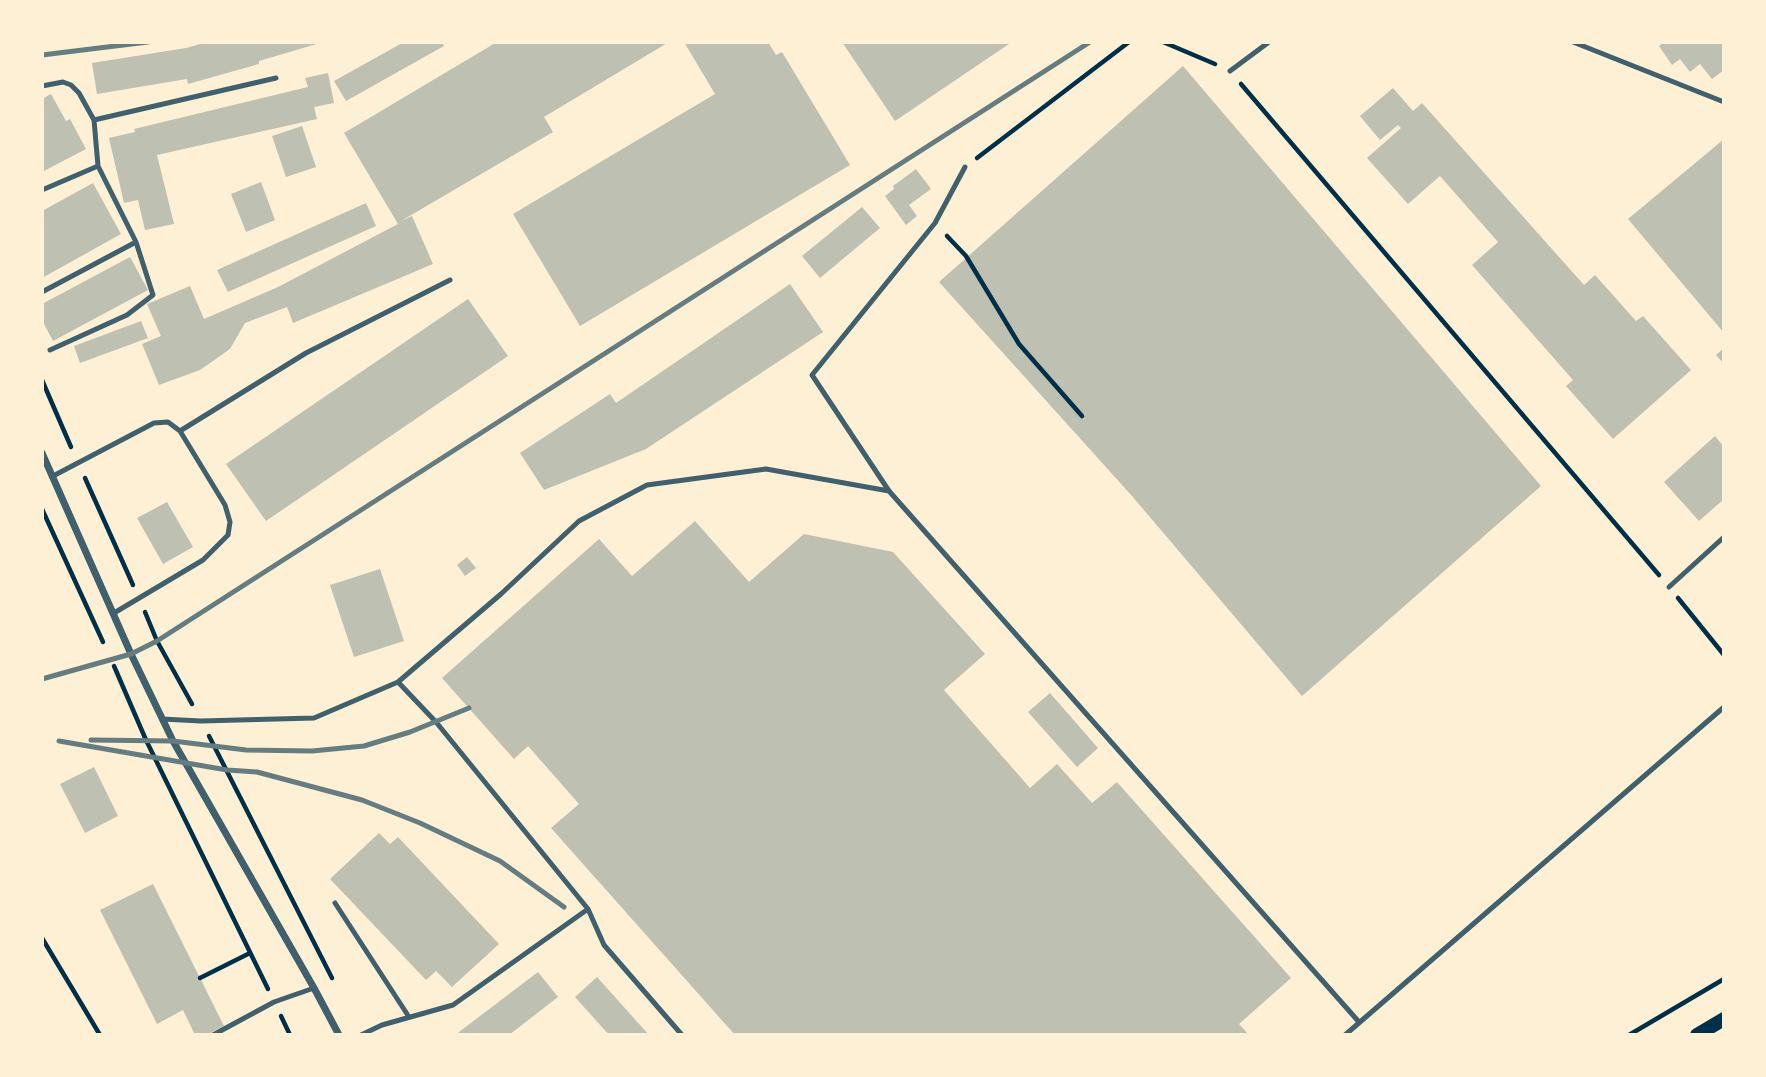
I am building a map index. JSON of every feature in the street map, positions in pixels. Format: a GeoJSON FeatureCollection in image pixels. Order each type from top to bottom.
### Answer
{"type":"FeatureCollection","features":[{"type":"Feature","properties":{"kind":"main road"},"geometry":{"type":"LineString","coordinates":[[1697,1035],[1724,1020]]}},
{"type":"Feature","properties":{"kind":"street"},"geometry":{"type":"LineString","coordinates":[[42,453],[162,719],[339,1035]]}},
{"type":"Feature","properties":{"kind":"lane"},"geometry":{"type":"LineString","coordinates":[[1230,71],[1269,42]]}},
{"type":"Feature","properties":{"kind":"lane"},"geometry":{"type":"LineString","coordinates":[[1573,42],[1724,102]]}},
{"type":"Feature","properties":{"kind":"lane"},"geometry":{"type":"LineString","coordinates":[[94,120],[276,78]]}},
{"type":"Feature","properties":{"kind":"lane"},"geometry":{"type":"LineString","coordinates":[[42,86],[63,82],[71,85],[79,93],[94,120],[98,166],[136,242],[153,295],[127,315],[50,350]]}},
{"type":"Feature","properties":{"kind":"lane"},"geometry":{"type":"LineString","coordinates":[[42,190],[98,166]]}},
{"type":"Feature","properties":{"kind":"lane"},"geometry":{"type":"LineString","coordinates":[[965,167],[935,223],[812,375],[889,491],[1360,1022]]}},
{"type":"Feature","properties":{"kind":"lane"},"geometry":{"type":"LineString","coordinates":[[42,292],[136,242]]}},
{"type":"Feature","properties":{"kind":"lane"},"geometry":{"type":"LineString","coordinates":[[180,430],[306,353],[450,281]]}},
{"type":"Feature","properties":{"kind":"lane"},"geometry":{"type":"LineString","coordinates":[[52,475],[154,423],[168,422],[180,430],[225,505],[230,522],[228,535],[203,560],[114,613]]}},
{"type":"Feature","properties":{"kind":"lane"},"geometry":{"type":"LineString","coordinates":[[162,719],[201,721],[313,718],[398,682],[501,594],[579,521],[647,485],[766,469],[889,491]]}},
{"type":"Feature","properties":{"kind":"lane"},"geometry":{"type":"LineString","coordinates":[[1669,587],[1724,537]]}},
{"type":"Feature","properties":{"kind":"lane"},"geometry":{"type":"LineString","coordinates":[[398,682],[436,722],[588,909],[604,945],[682,1035]]}},
{"type":"Feature","properties":{"kind":"lane"},"geometry":{"type":"LineString","coordinates":[[1345,1035],[1724,707]]}},
{"type":"Feature","properties":{"kind":"lane"},"geometry":{"type":"LineString","coordinates":[[335,902],[409,1017]]}},
{"type":"Feature","properties":{"kind":"lane"},"geometry":{"type":"LineString","coordinates":[[361,1035],[382,1024],[453,1005],[588,909]]}},
{"type":"Feature","properties":{"kind":"lane"},"geometry":{"type":"LineString","coordinates":[[213,1035],[274,1002],[314,988]]}},
{"type":"Feature","properties":{"kind":"path"},"geometry":{"type":"LineString","coordinates":[[965,167],[1129,42]]}},
{"type":"Feature","properties":{"kind":"path"},"geometry":{"type":"LineString","coordinates":[[1163,42],[1230,71],[1724,655]]}},
{"type":"Feature","properties":{"kind":"path"},"geometry":{"type":"LineString","coordinates":[[935,223],[966,256],[1019,344],[1082,416]]}},
{"type":"Feature","properties":{"kind":"path"},"geometry":{"type":"LineString","coordinates":[[42,509],[105,647]]}},
{"type":"Feature","properties":{"kind":"path"},"geometry":{"type":"LineString","coordinates":[[111,660],[146,740],[290,1035]]}},
{"type":"Feature","properties":{"kind":"path"},"geometry":{"type":"LineString","coordinates":[[42,938],[100,1035]]}},
{"type":"Feature","properties":{"kind":"path"},"geometry":{"type":"LineString","coordinates":[[200,978],[250,953]]}},
{"type":"Feature","properties":{"kind":"path"},"geometry":{"type":"LineString","coordinates":[[1629,1035],[1724,979]]}},
{"type":"Feature","properties":{"kind":"building"},"geometry":{"type":"Polygon","coordinates":[[[207,42],[320,43],[188,84],[187,79],[97,94],[92,63],[186,48],[207,42]]]}},
{"type":"Feature","properties":{"kind":"building"},"geometry":{"type":"Polygon","coordinates":[[[404,42],[442,42],[444,46],[346,101],[334,81],[404,42]]]}},
{"type":"Feature","properties":{"kind":"building"},"geometry":{"type":"Polygon","coordinates":[[[497,42],[669,42],[544,117],[553,132],[401,221],[412,216],[433,264],[293,323],[287,307],[245,323],[230,349],[200,370],[159,385],[142,344],[161,336],[147,304],[190,286],[204,319],[278,287],[398,224],[344,133],[497,42]]]}},
{"type":"Feature","properties":{"kind":"building"},"geometry":{"type":"Polygon","coordinates":[[[684,42],[768,42],[776,55],[782,52],[850,165],[580,326],[513,214],[715,94],[684,42]]]}},
{"type":"Feature","properties":{"kind":"building"},"geometry":{"type":"Polygon","coordinates":[[[842,42],[1012,42],[895,121],[842,42]]]}},
{"type":"Feature","properties":{"kind":"building"},"geometry":{"type":"Polygon","coordinates":[[[1664,42],[1724,42],[1724,70],[1712,79],[1700,64],[1690,72],[1680,59],[1672,65],[1659,46],[1664,42]]]}},
{"type":"Feature","properties":{"kind":"building"},"geometry":{"type":"Polygon","coordinates":[[[1183,66],[1541,486],[1302,696],[1132,496],[939,282],[1183,66]]]}},
{"type":"Feature","properties":{"kind":"building"},"geometry":{"type":"Polygon","coordinates":[[[328,73],[334,103],[314,107],[317,119],[157,155],[174,224],[145,230],[138,200],[124,203],[109,138],[135,132],[134,129],[308,87],[305,78],[328,73]]]}},
{"type":"Feature","properties":{"kind":"building"},"geometry":{"type":"Polygon","coordinates":[[[1393,88],[1413,111],[1422,103],[1584,285],[1595,275],[1636,321],[1643,316],[1691,370],[1613,439],[1566,386],[1573,380],[1472,265],[1498,242],[1440,176],[1408,204],[1367,158],[1401,128],[1398,125],[1380,140],[1360,116],[1393,88]]]}},
{"type":"Feature","properties":{"kind":"building"},"geometry":{"type":"Polygon","coordinates":[[[51,94],[66,121],[70,119],[86,149],[42,172],[42,99],[51,94]]]}},
{"type":"Feature","properties":{"kind":"building"},"geometry":{"type":"Polygon","coordinates":[[[302,126],[316,167],[286,177],[272,136],[302,126]]]}},
{"type":"Feature","properties":{"kind":"building"},"geometry":{"type":"Polygon","coordinates":[[[1724,139],[1724,333],[1628,219],[1724,139]]]}},
{"type":"Feature","properties":{"kind":"building"},"geometry":{"type":"Polygon","coordinates":[[[916,169],[931,189],[909,205],[917,216],[906,225],[885,196],[894,189],[893,186],[916,169]]]}},
{"type":"Feature","properties":{"kind":"building"},"geometry":{"type":"Polygon","coordinates":[[[261,182],[275,220],[246,232],[231,194],[261,182]]]}},
{"type":"Feature","properties":{"kind":"building"},"geometry":{"type":"Polygon","coordinates":[[[93,183],[121,234],[42,278],[42,211],[93,183]]]}},
{"type":"Feature","properties":{"kind":"building"},"geometry":{"type":"Polygon","coordinates":[[[366,203],[376,226],[228,292],[217,270],[366,203]]]}},
{"type":"Feature","properties":{"kind":"building"},"geometry":{"type":"Polygon","coordinates":[[[862,207],[880,228],[820,278],[802,256],[862,207]]]}},
{"type":"Feature","properties":{"kind":"building"},"geometry":{"type":"Polygon","coordinates":[[[130,257],[148,290],[53,341],[42,320],[42,304],[130,257]]]}},
{"type":"Feature","properties":{"kind":"building"},"geometry":{"type":"Polygon","coordinates":[[[790,284],[823,332],[646,449],[544,490],[520,453],[610,394],[616,403],[790,284]]]}},
{"type":"Feature","properties":{"kind":"building"},"geometry":{"type":"Polygon","coordinates":[[[468,299],[508,356],[266,521],[226,464],[468,299]]]}},
{"type":"Feature","properties":{"kind":"building"},"geometry":{"type":"Polygon","coordinates":[[[141,321],[148,338],[80,363],[74,346],[141,321]]]}},
{"type":"Feature","properties":{"kind":"building"},"geometry":{"type":"Polygon","coordinates":[[[1724,348],[1724,364],[1716,355],[1724,348]]]}},
{"type":"Feature","properties":{"kind":"building"},"geometry":{"type":"Polygon","coordinates":[[[1715,436],[1724,447],[1724,499],[1699,521],[1664,482],[1715,436]]]}},
{"type":"Feature","properties":{"kind":"building"},"geometry":{"type":"Polygon","coordinates":[[[167,502],[193,547],[163,564],[137,518],[167,502]]]}},
{"type":"Feature","properties":{"kind":"building"},"geometry":{"type":"Polygon","coordinates":[[[695,521],[749,582],[804,534],[893,552],[985,654],[944,690],[1030,788],[1057,764],[1092,803],[1117,782],[1291,978],[1239,1024],[1249,1035],[735,1035],[551,828],[579,804],[528,746],[514,759],[442,678],[599,539],[632,576],[695,521]]]}},
{"type":"Feature","properties":{"kind":"building"},"geometry":{"type":"Polygon","coordinates":[[[467,557],[476,568],[465,576],[457,565],[467,557]]]}},
{"type":"Feature","properties":{"kind":"building"},"geometry":{"type":"Polygon","coordinates":[[[380,569],[404,641],[354,657],[330,585],[380,569]]]}},
{"type":"Feature","properties":{"kind":"building"},"geometry":{"type":"Polygon","coordinates":[[[1050,693],[1098,748],[1077,767],[1028,712],[1050,693]]]}},
{"type":"Feature","properties":{"kind":"building"},"geometry":{"type":"Polygon","coordinates":[[[94,767],[118,816],[85,833],[60,784],[94,767]]]}},
{"type":"Feature","properties":{"kind":"building"},"geometry":{"type":"Polygon","coordinates":[[[379,833],[390,844],[398,837],[499,944],[452,987],[436,971],[426,980],[330,879],[379,833]]]}},
{"type":"Feature","properties":{"kind":"building"},"geometry":{"type":"Polygon","coordinates":[[[153,884],[224,1026],[206,1035],[195,1035],[183,1010],[157,1024],[100,910],[153,884]]]}},
{"type":"Feature","properties":{"kind":"building"},"geometry":{"type":"Polygon","coordinates":[[[538,972],[558,997],[509,1035],[455,1035],[538,972]]]}},
{"type":"Feature","properties":{"kind":"building"},"geometry":{"type":"Polygon","coordinates":[[[597,977],[649,1035],[609,1035],[575,997],[597,977]]]}},
{"type":"Feature","properties":{"kind":"railway"},"geometry":{"type":"LineString","coordinates":[[42,55],[148,42]]}},
{"type":"Feature","properties":{"kind":"railway"},"geometry":{"type":"LineString","coordinates":[[42,679],[131,654],[157,641],[1090,42]]}},
{"type":"Feature","properties":{"kind":"railway"},"geometry":{"type":"LineString","coordinates":[[91,740],[173,741],[246,750],[312,751],[364,746],[410,732],[469,708]]}},
{"type":"Feature","properties":{"kind":"railway"},"geometry":{"type":"LineString","coordinates":[[59,741],[227,770],[257,772],[362,800],[420,823],[500,861],[564,907]]}}]}
